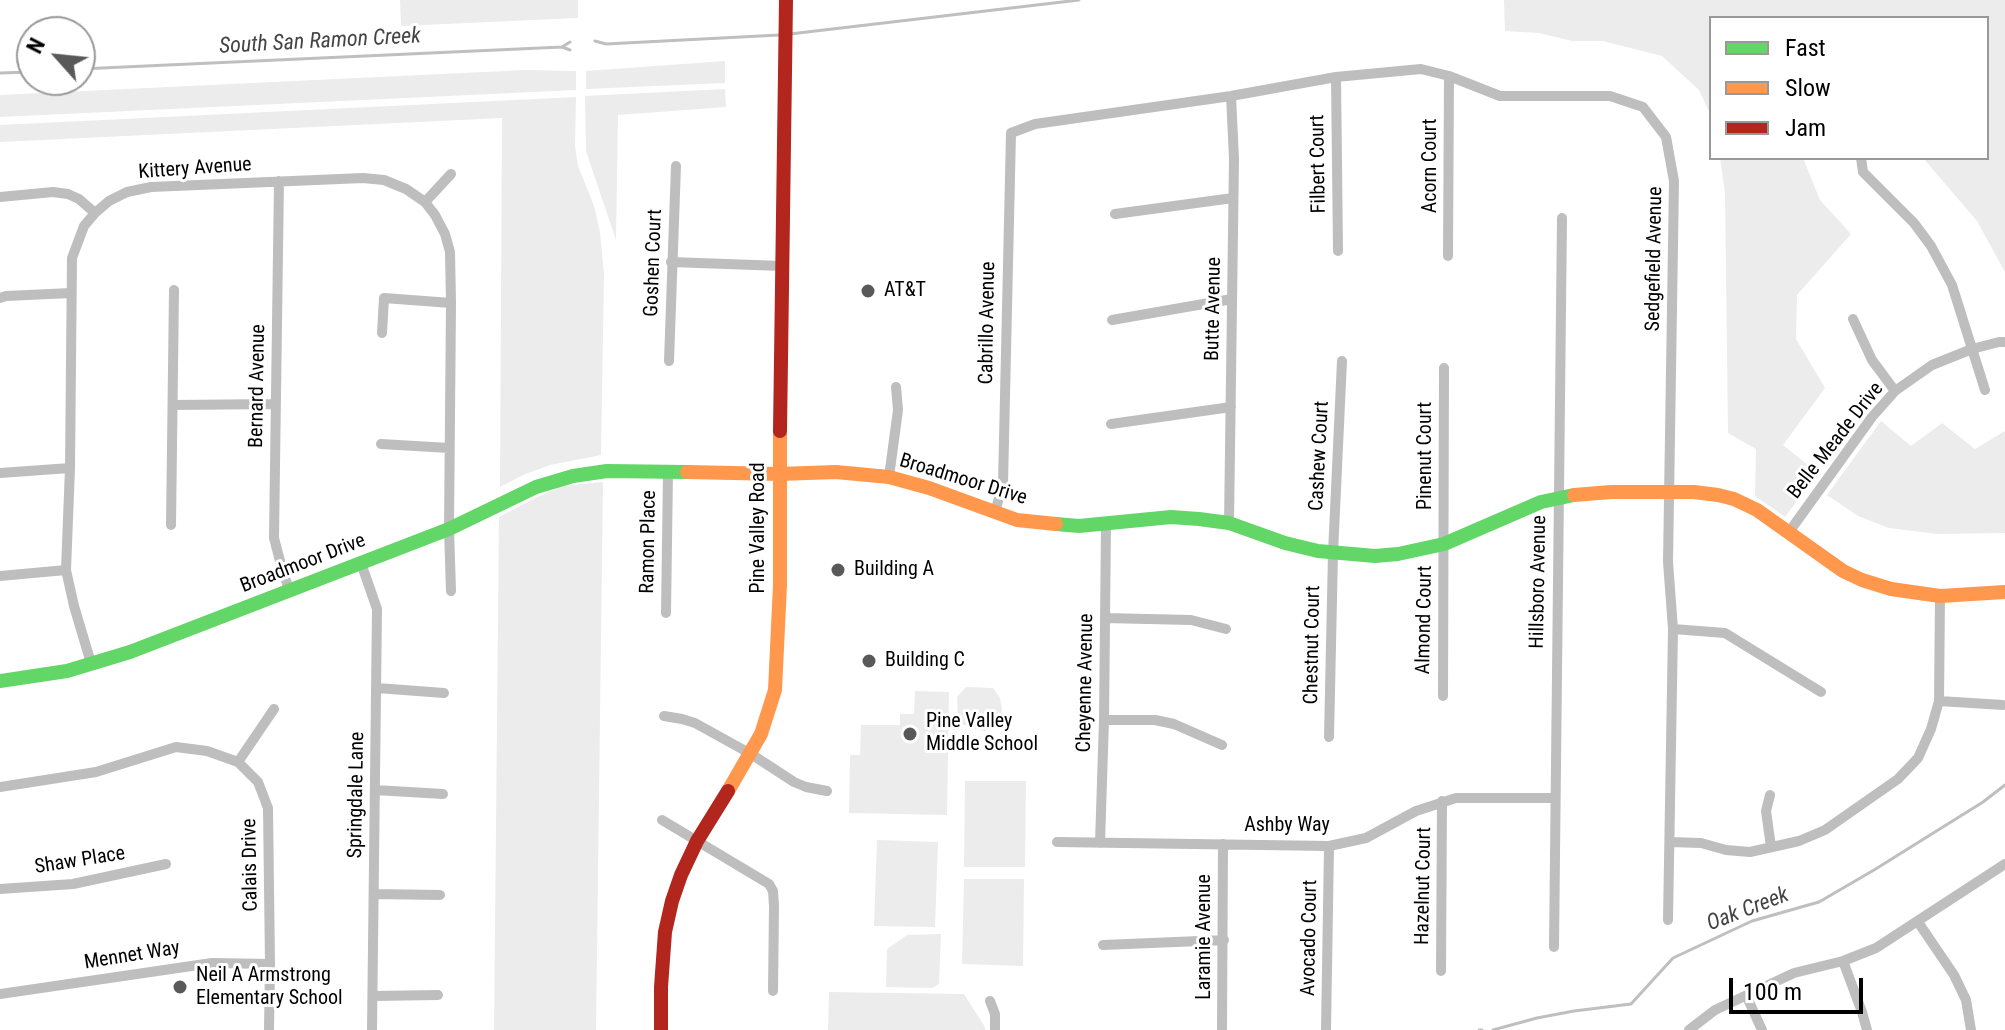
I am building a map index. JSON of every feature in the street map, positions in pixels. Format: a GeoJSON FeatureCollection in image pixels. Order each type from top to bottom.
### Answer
{"type":"FeatureCollection","features":[{"type":"Feature","properties":{"kind":"street","name":"Pine Valley Road"},"geometry":{"type":"LineString","coordinates":[[661,1030],[665,932],[672,901],[697,841],[761,734],[775,690],[780,585],[786,0]]}},
{"type":"Feature","properties":{"kind":"street","name":"Sedgefield Avenue"},"geometry":{"type":"LineString","coordinates":[[1011,133],[1035,124],[1231,96],[1336,77],[1421,69],[1449,76],[1500,96],[1610,96],[1643,107],[1666,137],[1674,181],[1668,562],[1673,629],[1668,920]]}},
{"type":"Feature","properties":{"kind":"street","name":"Acorn Court"},"geometry":{"type":"LineString","coordinates":[[1448,256],[1449,76]]}},
{"type":"Feature","properties":{"kind":"street","name":"Filbert Court"},"geometry":{"type":"LineString","coordinates":[[1336,77],[1338,251]]}},
{"type":"Feature","properties":{"kind":"street","name":"Butte Avenue"},"geometry":{"type":"LineString","coordinates":[[1229,523],[1234,159],[1231,96]]}},
{"type":"Feature","properties":{"kind":"street","name":"Cabrillo Avenue"},"geometry":{"type":"LineString","coordinates":[[995,512],[1003,484],[1011,133]]}},
{"type":"Feature","properties":{"kind":"street"},"geometry":{"type":"LineString","coordinates":[[1861,160],[1863,172],[1914,223],[1931,246],[1952,285],[1985,390]]}},
{"type":"Feature","properties":{"kind":"street","name":"Goshen Court"},"geometry":{"type":"LineString","coordinates":[[669,361],[676,166]]}},
{"type":"Feature","properties":{"kind":"street"},"geometry":{"type":"LineString","coordinates":[[425,202],[451,174]]}},
{"type":"Feature","properties":{"kind":"street","name":"Kittery Avenue"},"geometry":{"type":"LineString","coordinates":[[91,663],[66,570],[72,258],[84,226],[95,213],[109,201],[139,189],[363,178],[384,180],[406,189],[425,202],[445,234],[450,252],[451,591]]}},
{"type":"Feature","properties":{"kind":"street","name":"Bernard Avenue"},"geometry":{"type":"LineString","coordinates":[[279,181],[274,538],[289,590]]}},
{"type":"Feature","properties":{"kind":"street"},"geometry":{"type":"LineString","coordinates":[[0,197],[53,192],[68,194],[95,213]]}},
{"type":"Feature","properties":{"kind":"street"},"geometry":{"type":"LineString","coordinates":[[1115,214],[1233,198]]}},
{"type":"Feature","properties":{"kind":"street","name":"Hillsboro Avenue"},"geometry":{"type":"LineString","coordinates":[[1554,947],[1562,218]]}},
{"type":"Feature","properties":{"kind":"street"},"geometry":{"type":"LineString","coordinates":[[671,262],[782,266]]}},
{"type":"Feature","properties":{"kind":"street"},"geometry":{"type":"LineString","coordinates":[[171,525],[174,290]]}},
{"type":"Feature","properties":{"kind":"street"},"geometry":{"type":"LineString","coordinates":[[0,298],[71,293]]}},
{"type":"Feature","properties":{"kind":"street"},"geometry":{"type":"LineString","coordinates":[[382,333],[384,298],[451,303]]}},
{"type":"Feature","properties":{"kind":"street"},"geometry":{"type":"LineString","coordinates":[[1112,320],[1232,299]]}},
{"type":"Feature","properties":{"kind":"street"},"geometry":{"type":"LineString","coordinates":[[1853,319],[1872,360],[1895,391]]}},
{"type":"Feature","properties":{"kind":"street","name":"Belle Meade Drive"},"geometry":{"type":"LineString","coordinates":[[1789,532],[1872,417],[1895,391],[1932,365],[1972,349],[2005,342]]}},
{"type":"Feature","properties":{"kind":"street","name":"Cashew Court"},"geometry":{"type":"LineString","coordinates":[[1333,553],[1342,361]]}},
{"type":"Feature","properties":{"kind":"street","name":"Pinenut Court"},"geometry":{"type":"LineString","coordinates":[[1444,368],[1444,544]]}},
{"type":"Feature","properties":{"kind":"street"},"geometry":{"type":"LineString","coordinates":[[889,477],[898,410],[896,387]]}},
{"type":"Feature","properties":{"kind":"street"},"geometry":{"type":"LineString","coordinates":[[173,405],[276,404]]}},
{"type":"Feature","properties":{"kind":"street"},"geometry":{"type":"LineString","coordinates":[[1111,424],[1231,407]]}},
{"type":"Feature","properties":{"kind":"street"},"geometry":{"type":"LineString","coordinates":[[381,444],[449,448]]}},
{"type":"Feature","properties":{"kind":"street"},"geometry":{"type":"LineString","coordinates":[[0,473],[70,468]]}},
{"type":"Feature","properties":{"kind":"street","name":"Broadmoor Drive"},"geometry":{"type":"LineString","coordinates":[[0,681],[67,671],[130,652],[449,529],[536,487],[573,476],[607,471],[836,472],[889,477],[1017,520],[1079,526],[1171,517],[1229,523],[1285,543],[1333,553],[1375,556],[1444,544],[1528,507],[1574,495],[1669,491],[1706,493],[1734,499],[1757,510],[1815,552],[1862,580],[1891,589],[1940,596],[2005,592]]}},
{"type":"Feature","properties":{"kind":"street","name":"Ramon Place"},"geometry":{"type":"LineString","coordinates":[[666,613],[668,472]]}},
{"type":"Feature","properties":{"kind":"street","name":"Cheyenne Avenue"},"geometry":{"type":"LineString","coordinates":[[1100,843],[1106,524]]}},
{"type":"Feature","properties":{"kind":"street","name":"Almond Court"},"geometry":{"type":"LineString","coordinates":[[1443,696],[1444,544]]}},
{"type":"Feature","properties":{"kind":"street","name":"Chestnut Court"},"geometry":{"type":"LineString","coordinates":[[1329,737],[1333,553]]}},
{"type":"Feature","properties":{"kind":"street","name":"Springdale Lane"},"geometry":{"type":"LineString","coordinates":[[361,563],[377,609],[372,1030]]}},
{"type":"Feature","properties":{"kind":"street"},"geometry":{"type":"LineString","coordinates":[[0,576],[66,570]]}},
{"type":"Feature","properties":{"kind":"street"},"geometry":{"type":"LineString","coordinates":[[1670,842],[1701,843],[1750,852],[1799,841],[1825,830],[1898,779],[1918,758],[1939,701],[1940,596]]}},
{"type":"Feature","properties":{"kind":"street"},"geometry":{"type":"LineString","coordinates":[[1105,618],[1191,620],[1226,629]]}},
{"type":"Feature","properties":{"kind":"street"},"geometry":{"type":"LineString","coordinates":[[1673,629],[1725,633],[1821,692]]}},
{"type":"Feature","properties":{"kind":"street"},"geometry":{"type":"LineString","coordinates":[[377,688],[444,693]]}},
{"type":"Feature","properties":{"kind":"street"},"geometry":{"type":"LineString","coordinates":[[1939,701],[2003,705]]}},
{"type":"Feature","properties":{"kind":"street"},"geometry":{"type":"LineString","coordinates":[[0,787],[96,772],[176,747],[207,751],[238,762],[274,709]]}},
{"type":"Feature","properties":{"kind":"street"},"geometry":{"type":"LineString","coordinates":[[664,716],[695,723],[794,782],[827,791]]}},
{"type":"Feature","properties":{"kind":"street"},"geometry":{"type":"LineString","coordinates":[[1104,720],[1155,720],[1174,724],[1222,745]]}},
{"type":"Feature","properties":{"kind":"street","name":"Calais Drive"},"geometry":{"type":"LineString","coordinates":[[238,762],[258,782],[268,808],[269,1030]]}},
{"type":"Feature","properties":{"kind":"street"},"geometry":{"type":"LineString","coordinates":[[375,790],[443,794]]}},
{"type":"Feature","properties":{"kind":"street"},"geometry":{"type":"LineString","coordinates":[[1770,795],[1766,811],[1771,847]]}},
{"type":"Feature","properties":{"kind":"street","name":"Ashby Way"},"geometry":{"type":"LineString","coordinates":[[1057,842],[1329,846],[1366,838],[1416,811],[1456,798],[1555,798]]}},
{"type":"Feature","properties":{"kind":"street","name":"Hazelnut Court"},"geometry":{"type":"LineString","coordinates":[[1441,971],[1442,801]]}},
{"type":"Feature","properties":{"kind":"street"},"geometry":{"type":"LineString","coordinates":[[662,820],[769,884],[774,906],[773,991]]}},
{"type":"Feature","properties":{"kind":"street","name":"Laramie Avenue"},"geometry":{"type":"LineString","coordinates":[[1222,1030],[1223,844]]}},
{"type":"Feature","properties":{"kind":"street","name":"Avocado Court"},"geometry":{"type":"LineString","coordinates":[[1326,1030],[1329,846]]}},
{"type":"Feature","properties":{"kind":"street","name":"Shaw Place"},"geometry":{"type":"LineString","coordinates":[[0,889],[73,884],[166,864]]}},
{"type":"Feature","properties":{"kind":"street"},"geometry":{"type":"LineString","coordinates":[[1689,1030],[1715,1010],[1794,973],[1843,961],[1876,948],[2005,864]]}},
{"type":"Feature","properties":{"kind":"street"},"geometry":{"type":"LineString","coordinates":[[375,894],[440,895]]}},
{"type":"Feature","properties":{"kind":"street"},"geometry":{"type":"LineString","coordinates":[[1918,922],[1954,975],[1966,1000],[1971,1030]]}},
{"type":"Feature","properties":{"kind":"street"},"geometry":{"type":"LineString","coordinates":[[1103,945],[1224,940]]}},
{"type":"Feature","properties":{"kind":"street"},"geometry":{"type":"LineString","coordinates":[[1843,961],[1867,1030]]}},
{"type":"Feature","properties":{"kind":"street","name":"Mennet Way"},"geometry":{"type":"LineString","coordinates":[[0,994],[212,963],[270,964]]}},
{"type":"Feature","properties":{"kind":"street"},"geometry":{"type":"LineString","coordinates":[[373,996],[438,995]]}},
{"type":"Feature","properties":{"kind":"street"},"geometry":{"type":"LineString","coordinates":[[1746,995],[1762,1030]]}},
{"type":"Feature","properties":{"kind":"street"},"geometry":{"type":"LineString","coordinates":[[990,1001],[995,1014],[995,1030]]}},
{"type":"Feature","properties":{"kind":"shaded area"},"geometry":{"type":"Polygon","coordinates":[[[400,0],[578,0],[578,18],[401,26],[400,0]]]}},
{"type":"Feature","properties":{"kind":"shaded area"},"geometry":{"type":"Polygon","coordinates":[[[1504,0],[2005,0],[2005,272],[1977,221],[1925,160],[1989,160],[1989,16],[1709,16],[1709,112],[1699,90],[1662,56],[1603,41],[1572,41],[1539,33],[1505,31],[1504,0]]]}},
{"type":"Feature","properties":{"kind":"shaded area"},"geometry":{"type":"Polygon","coordinates":[[[725,61],[725,83],[586,89],[586,71],[725,61]]]}},
{"type":"Feature","properties":{"kind":"shaded area"},"geometry":{"type":"Polygon","coordinates":[[[526,70],[576,71],[576,90],[0,117],[0,95],[96,96],[96,90],[526,70]]]}},
{"type":"Feature","properties":{"kind":"shaded area"},"geometry":{"type":"Polygon","coordinates":[[[725,89],[726,107],[618,115],[616,240],[586,151],[585,96],[725,89]]]}},
{"type":"Feature","properties":{"kind":"shaded area"},"geometry":{"type":"Polygon","coordinates":[[[576,97],[575,146],[578,166],[594,206],[604,274],[601,455],[550,465],[500,487],[502,118],[0,142],[0,125],[576,97]]]}},
{"type":"Feature","properties":{"kind":"shaded area"},"geometry":{"type":"Polygon","coordinates":[[[1720,160],[1804,160],[1820,200],[1851,234],[1797,295],[1796,339],[1825,388],[1783,445],[1818,473],[1785,517],[1755,496],[1756,449],[1728,433],[1725,193],[1720,160]]]}},
{"type":"Feature","properties":{"kind":"shaded area"},"geometry":{"type":"Polygon","coordinates":[[[1881,421],[1911,446],[1942,423],[1975,449],[2005,431],[2005,533],[1938,534],[1889,528],[1858,516],[1827,495],[1881,421]]]}},
{"type":"Feature","properties":{"kind":"shaded area"},"geometry":{"type":"Polygon","coordinates":[[[603,482],[596,1030],[494,1030],[499,517],[562,486],[603,482]]]}},
{"type":"Feature","properties":{"kind":"shaded area"},"geometry":{"type":"Polygon","coordinates":[[[966,687],[993,688],[1000,698],[1002,709],[1001,718],[994,726],[985,731],[958,722],[957,697],[966,687]]]}},
{"type":"Feature","properties":{"kind":"shaded area"},"geometry":{"type":"Polygon","coordinates":[[[915,691],[949,692],[947,815],[849,813],[850,755],[860,755],[861,725],[900,725],[900,714],[914,714],[915,691]]]}},
{"type":"Feature","properties":{"kind":"shaded area"},"geometry":{"type":"Polygon","coordinates":[[[965,781],[1026,781],[1025,867],[964,867],[965,781]]]}},
{"type":"Feature","properties":{"kind":"shaded area"},"geometry":{"type":"Polygon","coordinates":[[[877,840],[938,842],[935,927],[874,926],[877,840]]]}},
{"type":"Feature","properties":{"kind":"shaded area"},"geometry":{"type":"Polygon","coordinates":[[[964,879],[1024,879],[1023,966],[962,964],[964,879]]]}},
{"type":"Feature","properties":{"kind":"shaded area"},"geometry":{"type":"Polygon","coordinates":[[[941,934],[939,984],[932,988],[886,987],[887,949],[907,935],[941,934]]]}},
{"type":"Feature","properties":{"kind":"shaded area"},"geometry":{"type":"Polygon","coordinates":[[[829,992],[964,994],[985,1030],[828,1030],[829,992]]]}},
{"type":"Feature","properties":{"kind":"waterway","name":"South San Ramon Creek"},"geometry":{"type":"LineString","coordinates":[[790,34],[1079,0]]}},
{"type":"Feature","properties":{"kind":"waterway","name":"South San Ramon Creek"},"geometry":{"type":"LineString","coordinates":[[595,41],[606,44],[779,35]]}},
{"type":"Feature","properties":{"kind":"waterway","name":"South San Ramon Creek"},"geometry":{"type":"LineString","coordinates":[[96,68],[562,47],[570,42]]}},
{"type":"Feature","properties":{"kind":"waterway","name":"South San Ramon Creek"},"geometry":{"type":"LineString","coordinates":[[562,47],[570,50]]}},
{"type":"Feature","properties":{"kind":"waterway","name":"South San Ramon Creek"},"geometry":{"type":"LineString","coordinates":[[0,73],[16,72]]}},
{"type":"Feature","properties":{"kind":"waterway","name":"Oak Creek"},"geometry":{"type":"LineString","coordinates":[[1493,1030],[1574,1011],[1631,1004],[1673,958],[1752,921],[1819,902],[1983,802],[2005,785]]}},
{"type":"Feature","properties":{"kind":"traffic: fast"},"geometry":{"type":"LineString","coordinates":[[0,681],[67,671],[130,652],[449,529],[536,487],[573,476],[607,471],[687,472]]}},
{"type":"Feature","properties":{"kind":"traffic: fast"},"geometry":{"type":"LineString","coordinates":[[1056,524],[1079,526],[1171,517],[1199,519],[1229,523],[1318,551],[1375,556],[1444,544],[1541,502],[1574,495]]}},
{"type":"Feature","properties":{"kind":"traffic: slow"},"geometry":{"type":"LineString","coordinates":[[728,791],[761,734],[775,690],[780,585],[780,431]]}},
{"type":"Feature","properties":{"kind":"traffic: slow"},"geometry":{"type":"LineString","coordinates":[[687,472],[836,472],[889,477],[1017,520],[1056,524]]}},
{"type":"Feature","properties":{"kind":"traffic: slow"},"geometry":{"type":"LineString","coordinates":[[1574,495],[1611,492],[1718,495],[1757,510],[1843,571],[1862,580],[1891,589],[1940,596],[2005,592]]}},
{"type":"Feature","properties":{"kind":"traffic: jam"},"geometry":{"type":"LineString","coordinates":[[780,431],[786,0]]}},
{"type":"Feature","properties":{"kind":"traffic: jam"},"geometry":{"type":"LineString","coordinates":[[661,1030],[665,932],[672,901],[697,841],[728,791]]}},
{"type":"Feature","properties":{"kind":"place","name":"AT&T"},"geometry":{"type":"Point","coordinates":[868,291]}},
{"type":"Feature","properties":{"kind":"place","name":"Building A"},"geometry":{"type":"Point","coordinates":[838,570]}},
{"type":"Feature","properties":{"kind":"place","name":"Building C"},"geometry":{"type":"Point","coordinates":[869,661]}},
{"type":"Feature","properties":{"kind":"place","name":"Pine Valley Middle School"},"geometry":{"type":"Point","coordinates":[910,734]}},
{"type":"Feature","properties":{"kind":"place","name":"Neil A Armstrong Elementary School"},"geometry":{"type":"Point","coordinates":[180,987]}}]}
